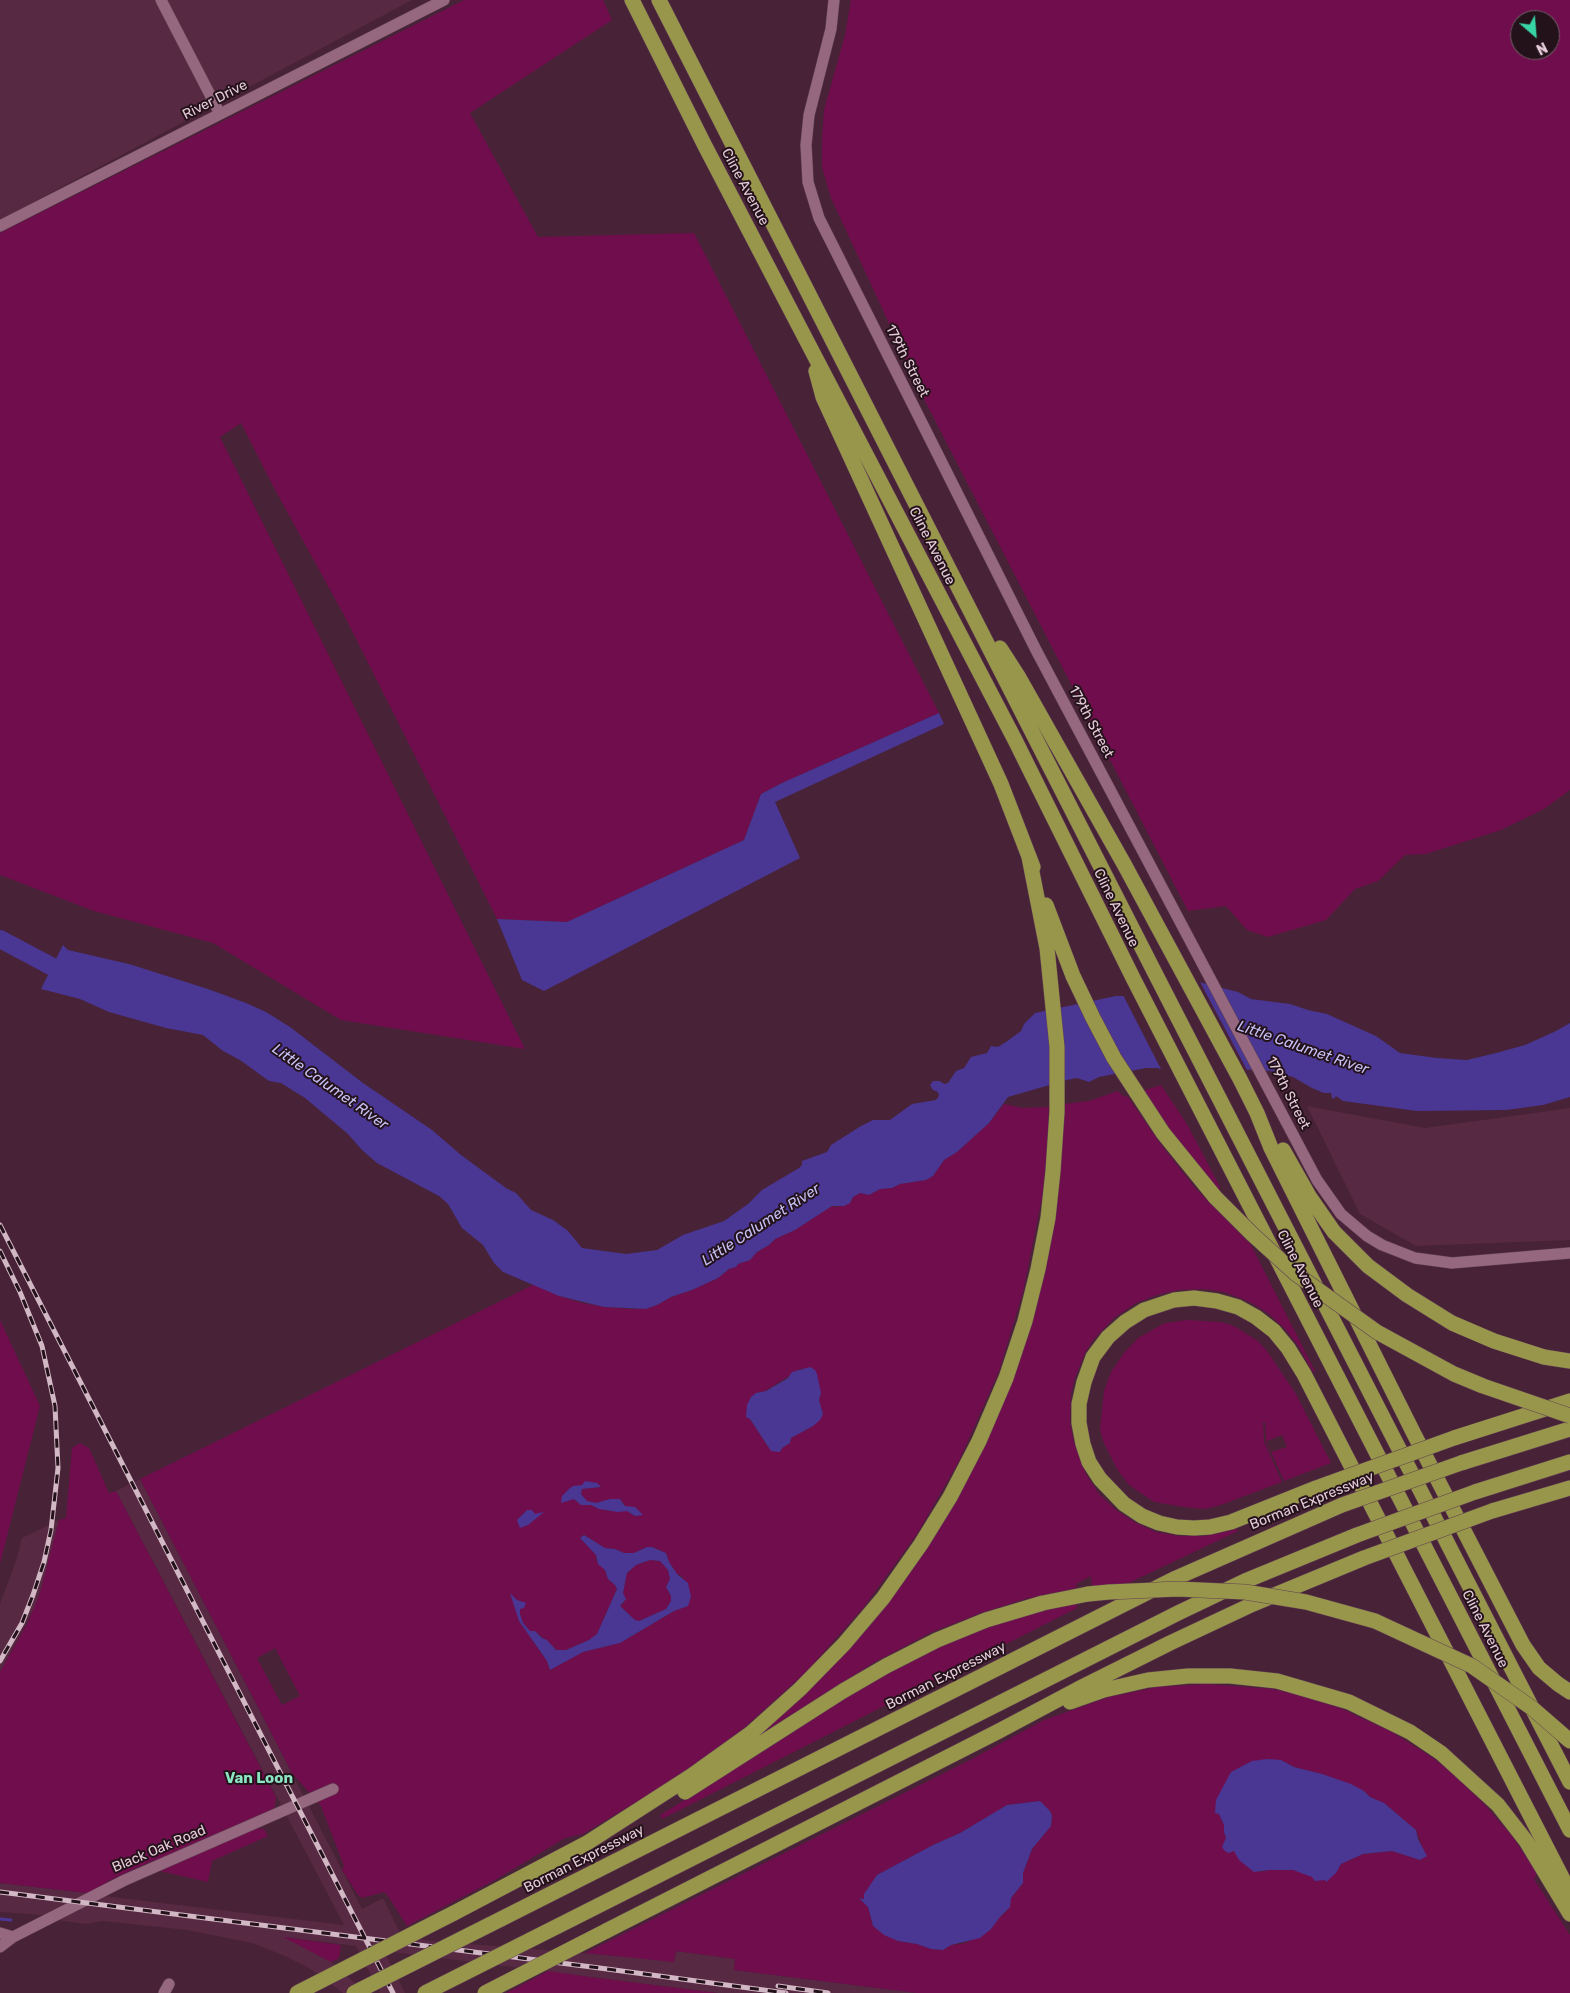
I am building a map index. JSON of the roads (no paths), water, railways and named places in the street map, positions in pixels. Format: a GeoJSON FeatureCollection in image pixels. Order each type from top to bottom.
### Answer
{"type":"FeatureCollection","features":[{"type":"Feature","properties":{"kind":"highway","name":"Cline Avenue"},"geometry":{"type":"LineString","coordinates":[[632,0],[704,146],[1010,731],[1185,1081],[1570,1830]]}},
{"type":"Feature","properties":{"kind":"highway","name":"Cline Avenue"},"geometry":{"type":"LineString","coordinates":[[659,0],[1570,1782]]}},
{"type":"Feature","properties":{"kind":"highway"},"geometry":{"type":"LineString","coordinates":[[807,341],[823,397],[1001,784],[1030,857],[1073,976],[1100,1033],[1140,1100],[1163,1133],[1215,1197],[1283,1263],[1316,1290],[1371,1328],[1454,1374],[1570,1416]]}},
{"type":"Feature","properties":{"kind":"highway"},"geometry":{"type":"LineString","coordinates":[[951,571],[1018,676],[1187,978],[1257,1113],[1271,1148],[1414,1434],[1523,1645],[1539,1668],[1570,1692]]}},
{"type":"Feature","properties":{"kind":"highway"},"geometry":{"type":"LineString","coordinates":[[588,1843],[691,1776],[751,1734],[800,1689],[883,1598],[921,1544],[950,1497],[979,1441],[1006,1378],[1024,1322],[1038,1269],[1048,1218],[1053,1170],[1057,1112],[1057,1047],[1051,981],[1030,857]]}},
{"type":"Feature","properties":{"kind":"highway"},"geometry":{"type":"LineString","coordinates":[[1257,1113],[1334,1232],[1368,1266],[1407,1295],[1452,1323],[1502,1344],[1544,1357],[1570,1361]]}},
{"type":"Feature","properties":{"kind":"highway"},"geometry":{"type":"LineString","coordinates":[[1570,1401],[1454,1438],[1316,1488],[1231,1522],[1210,1527],[1194,1528],[1160,1523],[1142,1516],[1124,1504],[1100,1480],[1083,1444],[1079,1423],[1079,1404],[1093,1357],[1108,1337],[1125,1322],[1144,1310],[1174,1300],[1194,1298],[1217,1301],[1238,1307],[1256,1317],[1274,1331],[1288,1348],[1304,1374],[1570,1893]]}},
{"type":"Feature","properties":{"kind":"highway","name":"Borman Expressway"},"geometry":{"type":"LineString","coordinates":[[354,1993],[1176,1578],[1342,1505],[1461,1463],[1570,1429]]}},
{"type":"Feature","properties":{"kind":"highway"},"geometry":{"type":"LineString","coordinates":[[425,1993],[1245,1581],[1357,1534],[1474,1492],[1570,1462]]}},
{"type":"Feature","properties":{"kind":"highway"},"geometry":{"type":"LineString","coordinates":[[484,1993],[1078,1689],[1253,1604],[1364,1558],[1492,1511],[1570,1488]]}},
{"type":"Feature","properties":{"kind":"highway"},"geometry":{"type":"LineString","coordinates":[[297,1993],[672,1800],[724,1769],[843,1691],[937,1640],[986,1620],[1043,1603],[1088,1594],[1178,1588],[1245,1592],[1306,1602],[1375,1621],[1472,1666],[1532,1708],[1570,1740]]}},
{"type":"Feature","properties":{"kind":"highway"},"geometry":{"type":"LineString","coordinates":[[999,1731],[1076,1699],[1104,1690],[1148,1680],[1188,1676],[1230,1676],[1277,1681],[1350,1702],[1410,1732],[1441,1753],[1498,1805],[1526,1841],[1570,1914]]}},
{"type":"Feature","properties":{"kind":"street"},"geometry":{"type":"LineString","coordinates":[[160,0],[220,114]]}},
{"type":"Feature","properties":{"kind":"street","name":"River Drive"},"geometry":{"type":"LineString","coordinates":[[0,226],[444,0]]}},
{"type":"Feature","properties":{"kind":"street","name":"179th Street"},"geometry":{"type":"LineString","coordinates":[[834,0],[831,29],[807,130],[806,168],[811,195],[817,213],[1036,650],[1317,1180],[1329,1198],[1353,1225],[1382,1245],[1415,1258],[1452,1263],[1570,1253]]}},
{"type":"Feature","properties":{"kind":"street","name":"Black Oak Road"},"geometry":{"type":"LineString","coordinates":[[0,1947],[13,1937],[125,1880],[332,1790]]}},
{"type":"Feature","properties":{"kind":"street"},"geometry":{"type":"LineString","coordinates":[[0,1933],[13,1937]]}},
{"type":"Feature","properties":{"kind":"water"},"geometry":{"type":"Polygon","coordinates":[[[939,713],[944,724],[775,802],[800,858],[544,991],[522,980],[497,919],[567,922],[744,840],[761,794],[939,713]]]}},
{"type":"Feature","properties":{"kind":"water"},"geometry":{"type":"Polygon","coordinates":[[[63,945],[68,950],[129,964],[208,989],[266,1012],[290,1027],[363,1083],[432,1130],[461,1155],[506,1188],[516,1193],[531,1210],[553,1220],[568,1231],[582,1248],[626,1254],[657,1250],[683,1235],[724,1221],[748,1204],[762,1190],[799,1168],[802,1165],[802,1161],[827,1152],[831,1145],[861,1126],[873,1120],[890,1120],[912,1104],[936,1100],[939,1096],[938,1092],[933,1090],[930,1085],[933,1081],[940,1081],[944,1084],[948,1083],[956,1071],[964,1068],[971,1057],[987,1053],[991,1046],[998,1047],[1006,1042],[1021,1031],[1024,1024],[1035,1013],[1195,981],[1238,992],[1251,999],[1290,1004],[1327,1014],[1376,1036],[1400,1053],[1437,1058],[1467,1060],[1496,1053],[1525,1045],[1570,1023],[1570,1097],[1543,1105],[1506,1110],[1417,1111],[1343,1101],[1336,1096],[1334,1099],[1331,1093],[1324,1093],[1293,1077],[1270,1071],[1239,1069],[1169,1072],[1157,1068],[1146,1068],[1099,1077],[1089,1082],[1077,1078],[1067,1080],[1008,1097],[989,1123],[957,1152],[944,1160],[933,1176],[926,1180],[880,1189],[869,1195],[860,1193],[844,1206],[832,1206],[795,1230],[775,1239],[757,1252],[750,1260],[729,1269],[718,1278],[671,1297],[657,1305],[646,1309],[604,1307],[559,1296],[503,1272],[494,1263],[483,1245],[462,1228],[448,1204],[439,1196],[377,1163],[348,1134],[305,1098],[281,1083],[269,1081],[240,1060],[223,1051],[203,1035],[166,1028],[109,1012],[80,999],[41,989],[63,945]]]}},
{"type":"Feature","properties":{"kind":"water"},"geometry":{"type":"Polygon","coordinates":[[[810,1367],[817,1374],[821,1393],[819,1400],[823,1414],[820,1420],[813,1426],[791,1438],[790,1443],[782,1448],[780,1452],[771,1451],[750,1419],[746,1417],[747,1405],[751,1397],[756,1393],[766,1391],[788,1378],[792,1372],[810,1367]]]}},
{"type":"Feature","properties":{"kind":"water"},"geometry":{"type":"Polygon","coordinates":[[[585,1481],[597,1483],[601,1487],[582,1489],[581,1494],[587,1501],[596,1503],[610,1499],[620,1499],[625,1506],[635,1507],[643,1515],[635,1516],[627,1511],[618,1512],[599,1509],[591,1505],[581,1505],[574,1499],[561,1503],[562,1496],[569,1489],[573,1486],[582,1485],[585,1481]]]}},
{"type":"Feature","properties":{"kind":"water"},"geometry":{"type":"Polygon","coordinates":[[[527,1510],[532,1510],[535,1514],[544,1512],[528,1525],[520,1528],[517,1520],[527,1510]]]}},
{"type":"Feature","properties":{"kind":"water"},"geometry":{"type":"Polygon","coordinates":[[[584,1535],[605,1548],[615,1549],[624,1553],[634,1553],[647,1547],[652,1547],[666,1553],[669,1562],[677,1574],[688,1583],[691,1597],[688,1606],[674,1611],[620,1643],[583,1652],[550,1670],[547,1661],[519,1621],[510,1593],[517,1600],[526,1603],[524,1608],[520,1609],[523,1623],[530,1631],[535,1631],[547,1640],[556,1650],[566,1650],[589,1640],[597,1634],[617,1589],[608,1579],[605,1570],[598,1564],[596,1555],[580,1538],[584,1535]],[[650,1560],[636,1565],[627,1573],[623,1593],[626,1599],[620,1606],[635,1620],[639,1621],[666,1609],[671,1601],[671,1596],[666,1587],[670,1579],[668,1570],[660,1561],[650,1560]]]}},
{"type":"Feature","properties":{"kind":"water"},"geometry":{"type":"Polygon","coordinates":[[[1281,1760],[1294,1767],[1351,1784],[1364,1791],[1370,1797],[1384,1803],[1416,1830],[1418,1839],[1427,1856],[1420,1860],[1392,1851],[1363,1854],[1341,1864],[1336,1873],[1326,1882],[1325,1880],[1315,1881],[1312,1877],[1293,1870],[1254,1872],[1239,1860],[1234,1851],[1229,1853],[1222,1847],[1226,1838],[1224,1825],[1219,1814],[1215,1813],[1216,1800],[1231,1772],[1252,1761],[1281,1760]]]}},
{"type":"Feature","properties":{"kind":"water"},"geometry":{"type":"Polygon","coordinates":[[[1040,1801],[1050,1811],[1052,1816],[1051,1826],[1032,1849],[1023,1873],[1023,1883],[1011,1898],[1010,1907],[991,1929],[980,1938],[951,1945],[943,1950],[931,1949],[917,1944],[898,1941],[884,1935],[873,1926],[868,1907],[859,1898],[864,1899],[864,1894],[877,1875],[960,1833],[1007,1805],[1040,1801]]]}},
{"type":"Feature","properties":{"kind":"waterway","name":"Little Calumet River"},"geometry":{"type":"LineString","coordinates":[[0,939],[64,973],[75,975]]}},
{"type":"Feature","properties":{"kind":"waterway"},"geometry":{"type":"LineString","coordinates":[[0,1919],[11,1920]]}},
{"type":"Feature","properties":{"kind":"railway"},"geometry":{"type":"LineString","coordinates":[[0,1225],[393,1993]]}},
{"type":"Feature","properties":{"kind":"railway"},"geometry":{"type":"LineString","coordinates":[[0,1251],[20,1292],[42,1346],[55,1406],[58,1468],[51,1530],[44,1562],[22,1623],[0,1661]]}},
{"type":"Feature","properties":{"kind":"railway"},"geometry":{"type":"LineString","coordinates":[[0,1892],[786,1993]]}},
{"type":"Feature","properties":{"kind":"railway"},"geometry":{"type":"LineString","coordinates":[[778,1986],[828,1993]]}},
{"type":"Feature","properties":{"kind":"district","name":"Van Loon"},"geometry":{"type":"Point","coordinates":[259,1779]}}]}
